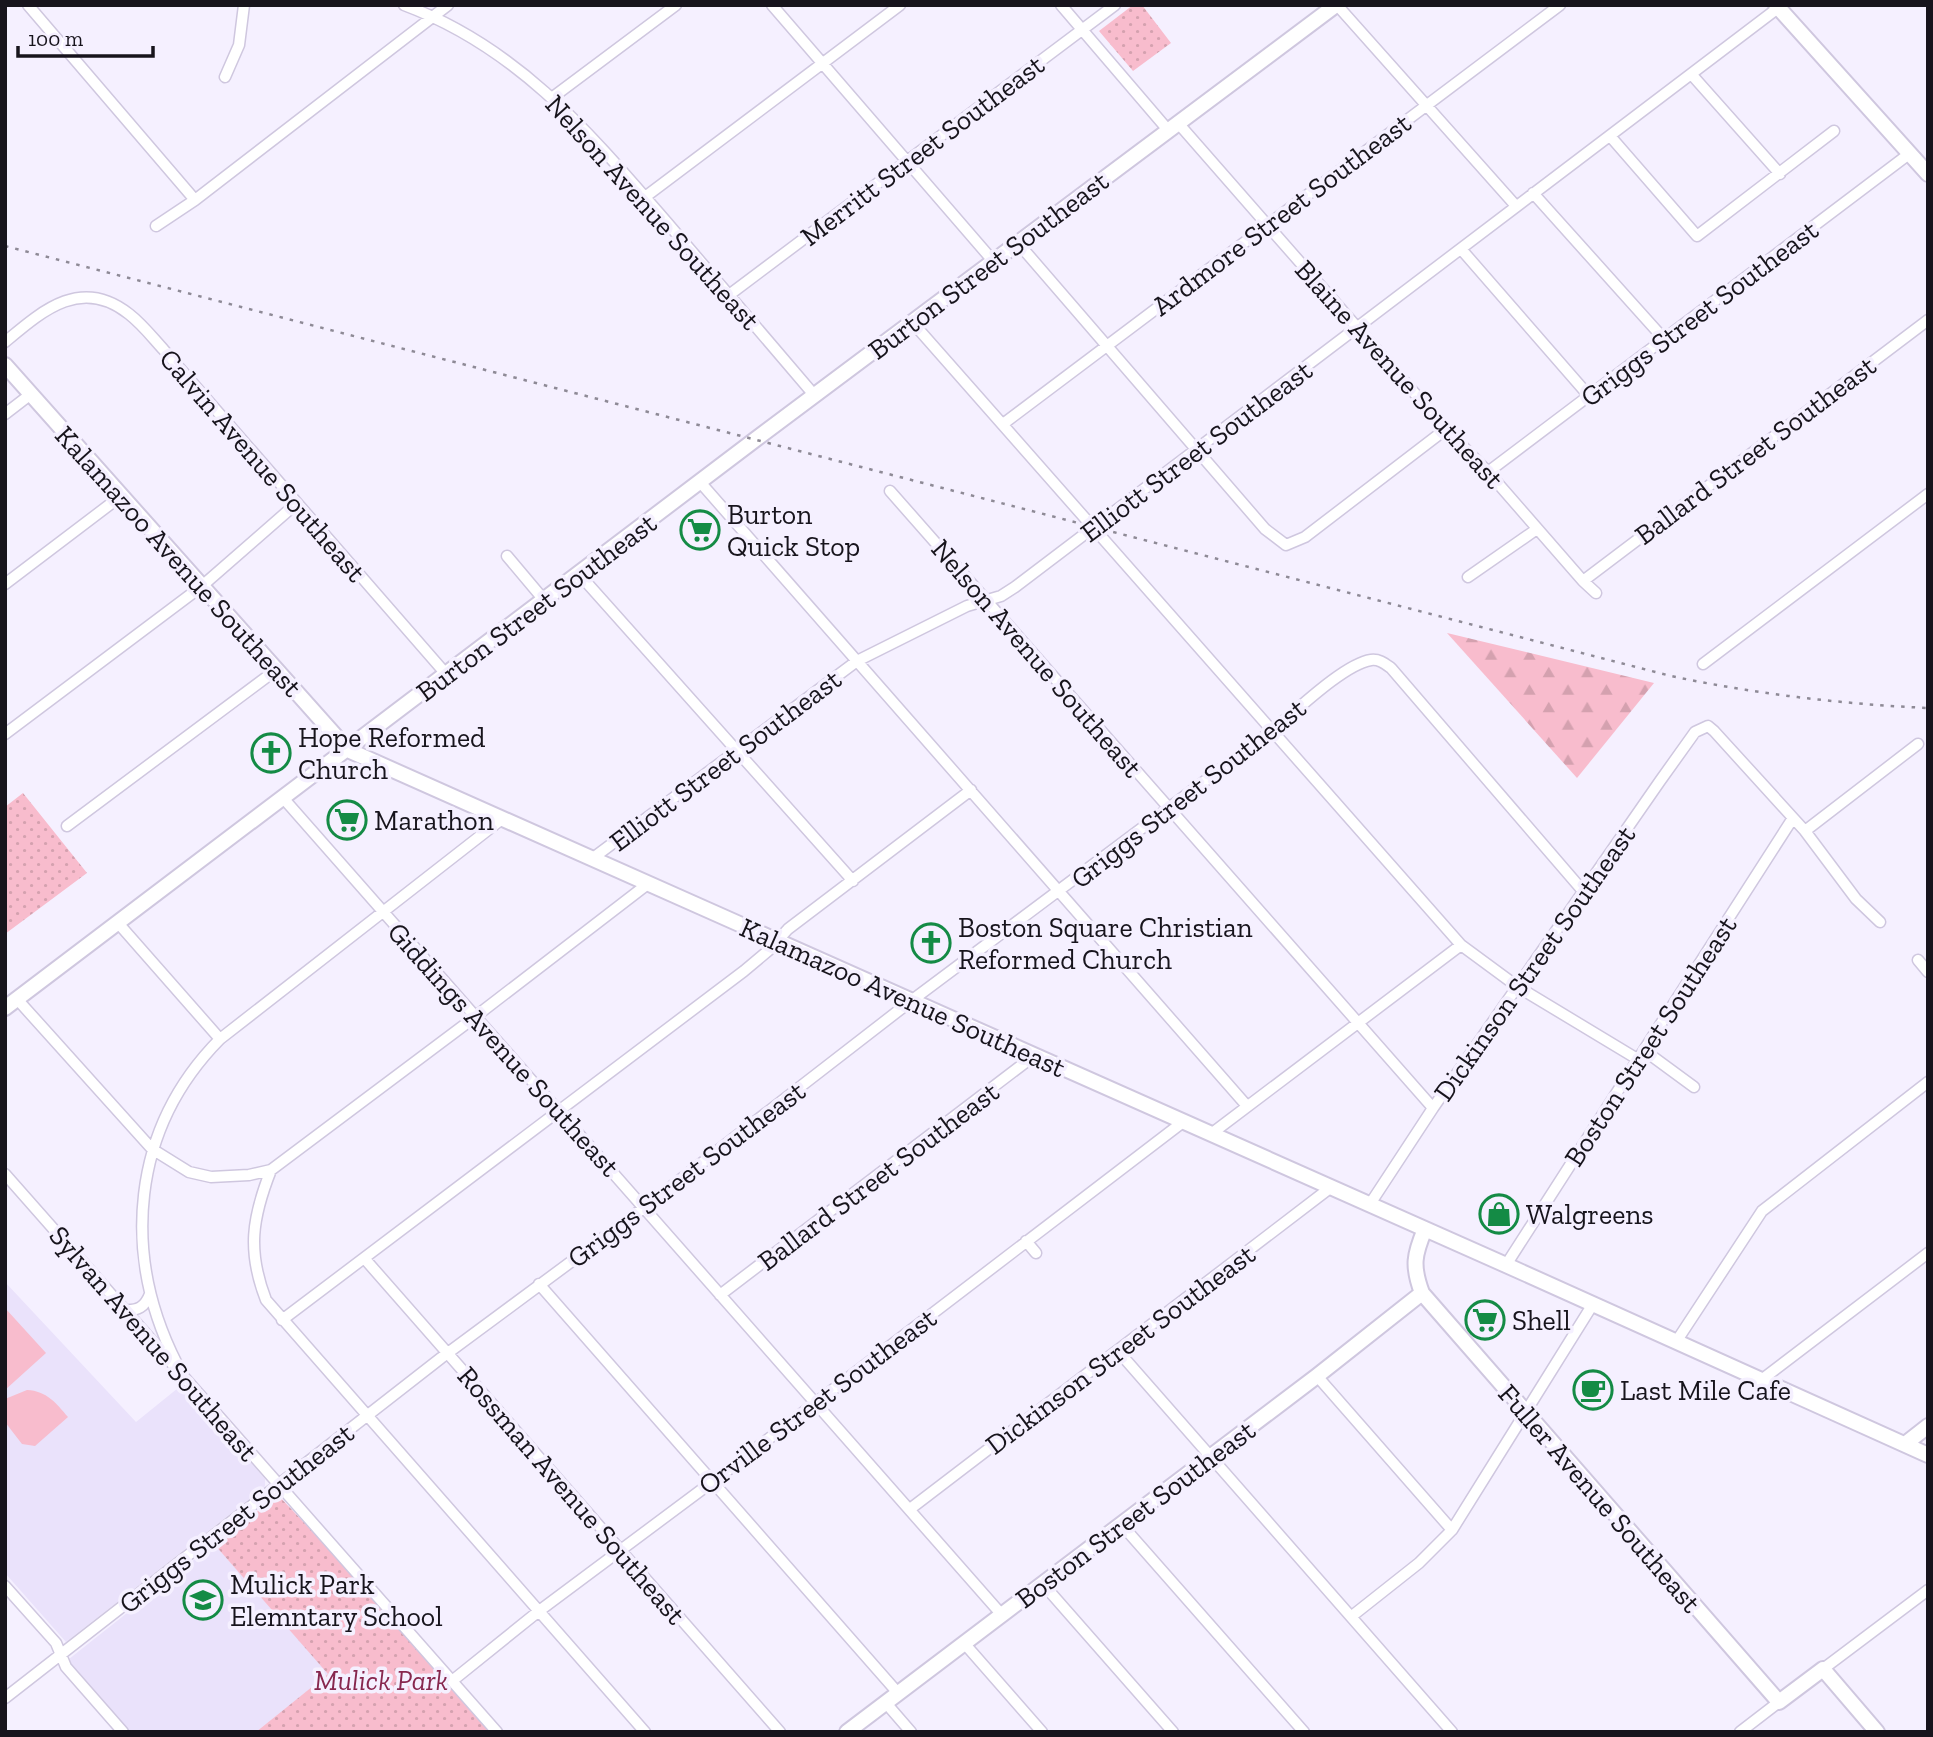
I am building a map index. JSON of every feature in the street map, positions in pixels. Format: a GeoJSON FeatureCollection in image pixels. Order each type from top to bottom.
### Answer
{"type":"FeatureCollection","features":[{"type":"Feature","properties":{"kind":"main road","name":"Burton Street Southeast"},"geometry":{"type":"LineString","coordinates":[[11,1004],[1336,5]]}},
{"type":"Feature","properties":{"kind":"main road"},"geometry":{"type":"LineString","coordinates":[[1777,6],[1928,174]]}},
{"type":"Feature","properties":{"kind":"main road","name":"Kalamazoo Avenue Southeast"},"geometry":{"type":"LineString","coordinates":[[5,365],[348,750],[1928,1455]]}},
{"type":"Feature","properties":{"kind":"main road"},"geometry":{"type":"LineString","coordinates":[[1422,1293],[1414,1272],[1416,1251],[1425,1229]]}},
{"type":"Feature","properties":{"kind":"main road","name":"Boston Street Southeast"},"geometry":{"type":"LineString","coordinates":[[847,1732],[1211,1457],[1422,1293]]}},
{"type":"Feature","properties":{"kind":"main road","name":"Fuller Avenue Southeast"},"geometry":{"type":"LineString","coordinates":[[1422,1293],[1779,1702]]}},
{"type":"Feature","properties":{"kind":"main road"},"geometry":{"type":"LineString","coordinates":[[1905,1444],[1928,1426]]}},
{"type":"Feature","properties":{"kind":"main road"},"geometry":{"type":"LineString","coordinates":[[1779,1702],[1823,1669],[1877,1732]]}},
{"type":"Feature","properties":{"kind":"street"},"geometry":{"type":"LineString","coordinates":[[28,5],[195,200]]}},
{"type":"Feature","properties":{"kind":"street"},"geometry":{"type":"LineString","coordinates":[[225,77],[239,45],[244,5]]}},
{"type":"Feature","properties":{"kind":"street","name":"Nelson Avenue Southeast"},"geometry":{"type":"LineString","coordinates":[[404,5],[434,16],[508,61],[553,97],[645,197],[815,396]]}},
{"type":"Feature","properties":{"kind":"street"},"geometry":{"type":"LineString","coordinates":[[156,226],[195,200],[448,5]]}},
{"type":"Feature","properties":{"kind":"street"},"geometry":{"type":"LineString","coordinates":[[553,97],[676,5]]}},
{"type":"Feature","properties":{"kind":"street"},"geometry":{"type":"LineString","coordinates":[[772,5],[994,261]]}},
{"type":"Feature","properties":{"kind":"street"},"geometry":{"type":"LineString","coordinates":[[645,197],[900,5]]}},
{"type":"Feature","properties":{"kind":"street","name":"Blaine Avenue Southeast"},"geometry":{"type":"LineString","coordinates":[[1061,5],[1266,224],[1446,429],[1596,593]]}},
{"type":"Feature","properties":{"kind":"street","name":"Merritt Street Southeast"},"geometry":{"type":"LineString","coordinates":[[729,295],[1115,5]]}},
{"type":"Feature","properties":{"kind":"street"},"geometry":{"type":"LineString","coordinates":[[1336,5],[1516,206]]}},
{"type":"Feature","properties":{"kind":"street","name":"Ardmore Street Southeast"},"geometry":{"type":"LineString","coordinates":[[1003,424],[1560,5]]}},
{"type":"Feature","properties":{"kind":"street","name":"Elliott Street Southeast"},"geometry":{"type":"LineString","coordinates":[[593,858],[857,661],[985,599],[1001,596],[1015,587],[1692,75],[1777,6]]}},
{"type":"Feature","properties":{"kind":"street"},"geometry":{"type":"LineString","coordinates":[[1692,75],[1780,174]]}},
{"type":"Feature","properties":{"kind":"street"},"geometry":{"type":"LineString","coordinates":[[1610,136],[1697,236],[1834,131]]}},
{"type":"Feature","properties":{"kind":"street","name":"Griggs Street Southeast"},"geometry":{"type":"LineString","coordinates":[[1488,472],[1909,153]]}},
{"type":"Feature","properties":{"kind":"street"},"geometry":{"type":"LineString","coordinates":[[1534,193],[1664,339]]}},
{"type":"Feature","properties":{"kind":"street"},"geometry":{"type":"LineString","coordinates":[[1018,243],[1265,529],[1286,545],[1305,537],[1446,429]]}},
{"type":"Feature","properties":{"kind":"street"},"geometry":{"type":"LineString","coordinates":[[1461,249],[1590,396]]}},
{"type":"Feature","properties":{"kind":"street","name":"Calvin Avenue Southeast"},"geometry":{"type":"LineString","coordinates":[[5,342],[42,311],[57,303],[86,298],[100,300],[115,304],[130,314],[446,674]]}},
{"type":"Feature","properties":{"kind":"street","name":"Ballard Street Southeast"},"geometry":{"type":"LineString","coordinates":[[1583,581],[1928,320]]}},
{"type":"Feature","properties":{"kind":"street"},"geometry":{"type":"LineString","coordinates":[[913,323],[1461,945],[1518,987],[1639,1060]]}},
{"type":"Feature","properties":{"kind":"street"},"geometry":{"type":"LineString","coordinates":[[5,414],[31,394]]}},
{"type":"Feature","properties":{"kind":"street"},"geometry":{"type":"LineString","coordinates":[[700,482],[1247,1106]]}},
{"type":"Feature","properties":{"kind":"street","name":"Nelson Avenue Southeast"},"geometry":{"type":"LineString","coordinates":[[890,491],[1433,1108]]}},
{"type":"Feature","properties":{"kind":"street"},"geometry":{"type":"LineString","coordinates":[[1703,664],[1928,494]]}},
{"type":"Feature","properties":{"kind":"street"},"geometry":{"type":"LineString","coordinates":[[5,584],[121,496]]}},
{"type":"Feature","properties":{"kind":"street"},"geometry":{"type":"LineString","coordinates":[[5,734],[201,586],[297,503]]}},
{"type":"Feature","properties":{"kind":"street"},"geometry":{"type":"LineString","coordinates":[[1468,577],[1537,529]]}},
{"type":"Feature","properties":{"kind":"street"},"geometry":{"type":"LineString","coordinates":[[508,556],[544,600]]}},
{"type":"Feature","properties":{"kind":"street"},"geometry":{"type":"LineString","coordinates":[[579,574],[853,881]]}},
{"type":"Feature","properties":{"kind":"street","name":"Griggs Street Southeast"},"geometry":{"type":"LineString","coordinates":[[5,1698],[448,1353],[645,1207],[911,1001],[1273,730],[1330,682],[1359,664],[1373,659],[1382,661],[1391,668],[1583,891]]}},
{"type":"Feature","properties":{"kind":"street"},"geometry":{"type":"LineString","coordinates":[[67,826],[276,670]]}},
{"type":"Feature","properties":{"kind":"street","name":"Dickinson Street Southeast"},"geometry":{"type":"LineString","coordinates":[[1370,1205],[1433,1108],[1695,733],[1708,726],[1714,731],[1793,818]]}},
{"type":"Feature","properties":{"kind":"street"},"geometry":{"type":"LineString","coordinates":[[1805,831],[1918,744]]}},
{"type":"Feature","properties":{"kind":"street"},"geometry":{"type":"LineString","coordinates":[[282,1320],[744,971],[788,929],[971,790]]}},
{"type":"Feature","properties":{"kind":"street","name":"Giddings Avenue Southeast"},"geometry":{"type":"LineString","coordinates":[[284,799],[1002,1615]]}},
{"type":"Feature","properties":{"kind":"street"},"geometry":{"type":"LineString","coordinates":[[1793,818],[1844,885],[1880,922]]}},
{"type":"Feature","properties":{"kind":"street","name":"Boston Street Southeast"},"geometry":{"type":"LineString","coordinates":[[1506,1265],[1793,818]]}},
{"type":"Feature","properties":{"kind":"street"},"geometry":{"type":"LineString","coordinates":[[184,1378],[159,1325],[150,1294],[142,1228],[145,1182],[152,1149],[180,1089],[193,1069],[220,1039],[502,819]]}},
{"type":"Feature","properties":{"kind":"street","name":"Elliott Street Southeast"},"geometry":{"type":"LineString","coordinates":[[271,1170],[649,883]]}},
{"type":"Feature","properties":{"kind":"street"},"geometry":{"type":"LineString","coordinates":[[118,923],[220,1039]]}},
{"type":"Feature","properties":{"kind":"street"},"geometry":{"type":"LineString","coordinates":[[1211,1134],[1461,945]]}},
{"type":"Feature","properties":{"kind":"street"},"geometry":{"type":"LineString","coordinates":[[1918,960],[1928,972]]}},
{"type":"Feature","properties":{"kind":"street"},"geometry":{"type":"LineString","coordinates":[[11,1004],[152,1149],[190,1172],[211,1177],[249,1175],[271,1170]]}},
{"type":"Feature","properties":{"kind":"street"},"geometry":{"type":"LineString","coordinates":[[1645,1051],[1695,1087]]}},
{"type":"Feature","properties":{"kind":"street","name":"Ballard Street Southeast"},"geometry":{"type":"LineString","coordinates":[[720,1296],[1035,1055]]}},
{"type":"Feature","properties":{"kind":"street"},"geometry":{"type":"LineString","coordinates":[[1676,1342],[1762,1211],[1928,1082]]}},
{"type":"Feature","properties":{"kind":"street","name":"Orville Street Southeast"},"geometry":{"type":"LineString","coordinates":[[452,1681],[539,1611],[1183,1122]]}},
{"type":"Feature","properties":{"kind":"street"},"geometry":{"type":"LineString","coordinates":[[271,1170],[264,1187],[253,1237],[257,1277],[266,1300],[645,1732]]}},
{"type":"Feature","properties":{"kind":"street","name":"Sylvan Avenue Southeast"},"geometry":{"type":"LineString","coordinates":[[5,1174],[497,1732]]}},
{"type":"Feature","properties":{"kind":"street","name":"Dickinson Street Southeast"},"geometry":{"type":"LineString","coordinates":[[910,1509],[1331,1188]]}},
{"type":"Feature","properties":{"kind":"street"},"geometry":{"type":"LineString","coordinates":[[1026,1241],[1036,1253]]}},
{"type":"Feature","properties":{"kind":"street"},"geometry":{"type":"LineString","coordinates":[[1760,1381],[1928,1253]]}},
{"type":"Feature","properties":{"kind":"street","name":"Rossman Avenue Southeast"},"geometry":{"type":"LineString","coordinates":[[364,1258],[780,1732]]}},
{"type":"Feature","properties":{"kind":"street"},"geometry":{"type":"LineString","coordinates":[[540,1284],[898,1693]]}},
{"type":"Feature","properties":{"kind":"street"},"geometry":{"type":"LineString","coordinates":[[124,1310],[134,1311],[142,1307],[150,1294]]}},
{"type":"Feature","properties":{"kind":"street"},"geometry":{"type":"LineString","coordinates":[[1352,1616],[1419,1563],[1452,1530],[1593,1304]]}},
{"type":"Feature","properties":{"kind":"street"},"geometry":{"type":"LineString","coordinates":[[1118,1351],[1452,1732]]}},
{"type":"Feature","properties":{"kind":"street"},"geometry":{"type":"LineString","coordinates":[[1317,1376],[1452,1530]]}},
{"type":"Feature","properties":{"kind":"street"},"geometry":{"type":"LineString","coordinates":[[1121,1524],[1304,1732]]}},
{"type":"Feature","properties":{"kind":"street"},"geometry":{"type":"LineString","coordinates":[[1043,1584],[1172,1732]]}},
{"type":"Feature","properties":{"kind":"street"},"geometry":{"type":"LineString","coordinates":[[5,1586],[56,1643],[66,1667],[123,1732]]}},
{"type":"Feature","properties":{"kind":"street"},"geometry":{"type":"LineString","coordinates":[[1823,1669],[1928,1590]]}},
{"type":"Feature","properties":{"kind":"street"},"geometry":{"type":"LineString","coordinates":[[964,1643],[1042,1732]]}},
{"type":"Feature","properties":{"kind":"street"},"geometry":{"type":"LineString","coordinates":[[885,1702],[911,1732]]}},
{"type":"Feature","properties":{"kind":"street"},"geometry":{"type":"LineString","coordinates":[[1740,1732],[1779,1702]]}},
{"type":"Feature","properties":{"kind":"shaded area"},"geometry":{"type":"Polygon","coordinates":[[[5,1282],[136,1422],[183,1384],[265,1479],[262,1489],[66,1642],[5,1573],[5,1282]]]}},
{"type":"Feature","properties":{"kind":"shaded area","name":"Mulick Park Elemntary School"},"geometry":{"type":"Polygon","coordinates":[[[214,1544],[329,1674],[256,1732],[130,1732],[72,1666],[69,1659],[214,1544]]]}},
{"type":"Feature","properties":{"kind":"green space"},"geometry":{"type":"Polygon","coordinates":[[[1133,5],[1142,5],[1171,43],[1133,71],[1099,31],[1133,5]]]}},
{"type":"Feature","properties":{"kind":"green space"},"geometry":{"type":"Polygon","coordinates":[[[1447,633],[1654,683],[1577,778],[1447,633]]]}},
{"type":"Feature","properties":{"kind":"green space"},"geometry":{"type":"Polygon","coordinates":[[[23,793],[87,873],[5,934],[5,807],[23,793]]]}},
{"type":"Feature","properties":{"kind":"green space"},"geometry":{"type":"Polygon","coordinates":[[[5,1308],[46,1353],[5,1390],[5,1308]]]}},
{"type":"Feature","properties":{"kind":"green space"},"geometry":{"type":"Polygon","coordinates":[[[27,1390],[46,1395],[68,1417],[35,1446],[22,1444],[5,1422],[5,1399],[27,1390]]]}},
{"type":"Feature","properties":{"kind":"green space","name":"Mulick Park"},"geometry":{"type":"Polygon","coordinates":[[[278,1495],[444,1671],[494,1732],[256,1732],[328,1674],[214,1544],[278,1495]]]}},
{"type":"Feature","properties":{"kind":"railway"},"geometry":{"type":"LineString","coordinates":[[5,246],[1671,676],[1799,697],[1928,708]]}},
{"type":"Feature","properties":{"kind":"place","name":"Burton Quick Stop"},"geometry":{"type":"Point","coordinates":[700,530]}},
{"type":"Feature","properties":{"kind":"place","name":"Hope Reformed Church"},"geometry":{"type":"Point","coordinates":[271,753]}},
{"type":"Feature","properties":{"kind":"place","name":"Marathon"},"geometry":{"type":"Point","coordinates":[347,820]}},
{"type":"Feature","properties":{"kind":"place","name":"Boston Square Christian Reformed Church"},"geometry":{"type":"Point","coordinates":[931,943]}},
{"type":"Feature","properties":{"kind":"place","name":"Walgreens"},"geometry":{"type":"Point","coordinates":[1499,1214]}},
{"type":"Feature","properties":{"kind":"place","name":"Shell"},"geometry":{"type":"Point","coordinates":[1485,1320]}},
{"type":"Feature","properties":{"kind":"place","name":"Last Mile Cafe"},"geometry":{"type":"Point","coordinates":[1593,1390]}},
{"type":"Feature","properties":{"kind":"place","name":"Mulick Park Elemntary School"},"geometry":{"type":"Point","coordinates":[203,1600]}}]}
